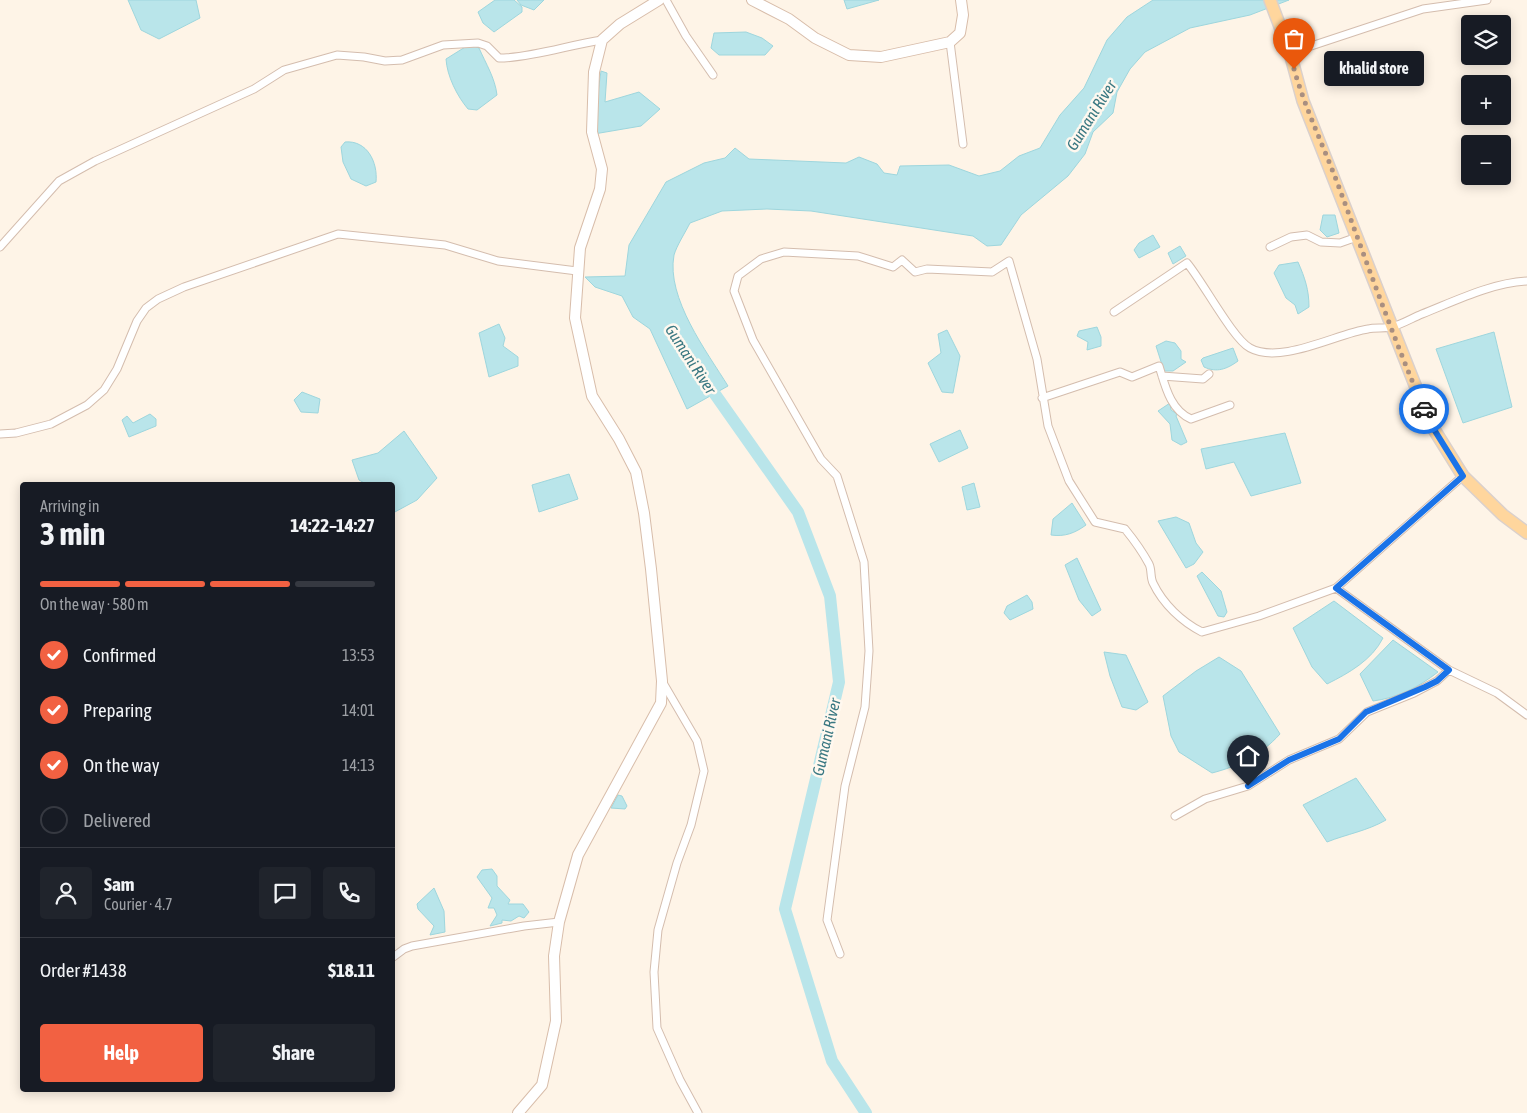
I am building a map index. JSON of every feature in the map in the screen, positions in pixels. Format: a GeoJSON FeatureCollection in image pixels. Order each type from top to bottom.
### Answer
{"type":"FeatureCollection","features":[{"type":"Feature","properties":{"kind":"main road"},"geometry":{"type":"LineString","coordinates":[[1270,0],[1290,53],[1303,101],[1390,328],[1430,423],[1463,476],[1498,510],[1527,533]]}},
{"type":"Feature","properties":{"kind":"street"},"geometry":{"type":"LineString","coordinates":[[0,247],[59,181],[95,161],[254,89],[284,70],[337,55],[364,57],[385,62],[402,60],[451,44],[487,46],[499,58],[551,52],[581,43],[602,40],[620,24],[659,0]]}},
{"type":"Feature","properties":{"kind":"street"},"geometry":{"type":"LineString","coordinates":[[666,0],[686,36],[713,75]]}},
{"type":"Feature","properties":{"kind":"street"},"geometry":{"type":"LineString","coordinates":[[752,0],[789,19],[815,38],[849,55],[881,57],[950,42],[960,33],[963,15],[961,0]]}},
{"type":"Feature","properties":{"kind":"street"},"geometry":{"type":"LineString","coordinates":[[1290,53],[1423,9],[1487,0]]}},
{"type":"Feature","properties":{"kind":"street"},"geometry":{"type":"LineString","coordinates":[[518,1113],[542,1085],[556,1021],[554,956],[559,922],[578,855],[661,703],[662,681],[644,513],[638,480],[636,472],[619,439],[592,396],[575,318],[580,248],[600,189],[602,169],[592,132],[594,72],[602,40]]}},
{"type":"Feature","properties":{"kind":"street"},"geometry":{"type":"LineString","coordinates":[[950,42],[962,144]]}},
{"type":"Feature","properties":{"kind":"street"},"geometry":{"type":"LineString","coordinates":[[0,434],[16,433],[51,424],[87,405],[104,390],[117,369],[138,321],[146,308],[158,299],[184,287],[338,234],[445,245],[498,261],[577,271]]}},
{"type":"Feature","properties":{"kind":"street"},"geometry":{"type":"LineString","coordinates":[[1270,247],[1291,237],[1308,235],[1321,242],[1340,243],[1356,237]]}},
{"type":"Feature","properties":{"kind":"street"},"geometry":{"type":"LineString","coordinates":[[840,954],[828,920],[845,786],[865,706],[868,651],[864,562],[837,476],[821,459],[753,340],[734,291],[738,276],[761,258],[784,252],[858,256],[893,268],[902,260],[915,272],[927,269],[992,272],[1009,261],[1037,358],[1048,426],[1069,481],[1095,522],[1125,528],[1150,567],[1152,582],[1168,605],[1186,624],[1202,632],[1259,616],[1336,588],[1463,476]]}},
{"type":"Feature","properties":{"kind":"street"},"geometry":{"type":"LineString","coordinates":[[1114,312],[1188,263],[1234,330],[1249,348],[1260,352],[1304,348],[1367,329],[1390,328],[1459,299],[1513,282],[1527,281]]}},
{"type":"Feature","properties":{"kind":"street"},"geometry":{"type":"LineString","coordinates":[[1042,398],[1120,372],[1132,377],[1158,366],[1170,396],[1181,415],[1191,419],[1230,405]]}},
{"type":"Feature","properties":{"kind":"street"},"geometry":{"type":"LineString","coordinates":[[1162,376],[1202,379],[1209,374]]}},
{"type":"Feature","properties":{"kind":"street"},"geometry":{"type":"LineString","coordinates":[[1336,588],[1449,670],[1497,693],[1527,715]]}},
{"type":"Feature","properties":{"kind":"street"},"geometry":{"type":"LineString","coordinates":[[1176,816],[1205,799],[1248,786],[1289,760],[1339,739],[1366,712],[1437,681],[1449,670]]}},
{"type":"Feature","properties":{"kind":"street"},"geometry":{"type":"LineString","coordinates":[[662,681],[697,741],[704,771],[691,825],[677,863],[658,930],[654,972],[657,1028],[680,1080],[698,1113]]}},
{"type":"Feature","properties":{"kind":"street"},"geometry":{"type":"LineString","coordinates":[[395,956],[412,946],[524,926],[559,922]]}},
{"type":"Feature","properties":{"kind":"water"},"geometry":{"type":"Polygon","coordinates":[[[128,0],[196,0],[200,18],[159,39],[141,30],[128,0]]]}},
{"type":"Feature","properties":{"kind":"water"},"geometry":{"type":"Polygon","coordinates":[[[495,0],[514,0],[522,7],[522,12],[494,32],[483,23],[478,12],[495,0]]]}},
{"type":"Feature","properties":{"kind":"water"},"geometry":{"type":"Polygon","coordinates":[[[517,0],[544,0],[534,10],[521,5],[517,0]]]}},
{"type":"Feature","properties":{"kind":"water"},"geometry":{"type":"Polygon","coordinates":[[[844,0],[879,0],[847,9],[844,0]]]}},
{"type":"Feature","properties":{"kind":"water"},"geometry":{"type":"Polygon","coordinates":[[[1153,0],[1289,0],[1250,15],[1190,28],[1145,52],[1130,69],[1117,92],[1113,113],[1093,132],[1085,154],[1068,176],[1021,215],[1001,245],[987,246],[973,236],[811,211],[767,209],[722,211],[690,223],[674,255],[673,272],[676,289],[690,324],[728,386],[687,409],[650,329],[633,317],[622,296],[595,287],[585,277],[625,276],[629,245],[666,182],[704,163],[725,158],[735,148],[749,159],[846,163],[859,157],[877,164],[884,173],[897,175],[900,166],[949,165],[979,176],[1000,171],[1019,156],[1040,148],[1060,115],[1084,88],[1107,40],[1127,17],[1153,0]]]}},
{"type":"Feature","properties":{"kind":"water"},"geometry":{"type":"Polygon","coordinates":[[[746,32],[762,38],[773,46],[765,55],[719,55],[711,48],[714,33],[746,32]]]}},
{"type":"Feature","properties":{"kind":"water"},"geometry":{"type":"Polygon","coordinates":[[[470,44],[479,48],[492,77],[497,95],[477,110],[468,109],[460,98],[450,79],[446,59],[470,44]]]}},
{"type":"Feature","properties":{"kind":"water"},"geometry":{"type":"Polygon","coordinates":[[[601,71],[607,73],[605,102],[639,92],[660,109],[641,126],[594,134],[601,71]]]}},
{"type":"Feature","properties":{"kind":"water"},"geometry":{"type":"Polygon","coordinates":[[[345,142],[353,142],[370,154],[375,167],[376,182],[366,186],[351,179],[343,162],[341,147],[345,142]]]}},
{"type":"Feature","properties":{"kind":"water"},"geometry":{"type":"Polygon","coordinates":[[[1323,215],[1335,215],[1339,233],[1327,237],[1320,230],[1323,215]]]}},
{"type":"Feature","properties":{"kind":"water"},"geometry":{"type":"Polygon","coordinates":[[[1153,235],[1160,247],[1139,258],[1134,250],[1139,243],[1153,235]]]}},
{"type":"Feature","properties":{"kind":"water"},"geometry":{"type":"Polygon","coordinates":[[[1180,246],[1186,256],[1173,264],[1168,253],[1180,246]]]}},
{"type":"Feature","properties":{"kind":"water"},"geometry":{"type":"Polygon","coordinates":[[[1298,262],[1306,284],[1309,307],[1298,314],[1295,305],[1286,298],[1274,273],[1279,265],[1298,262]]]}},
{"type":"Feature","properties":{"kind":"water"},"geometry":{"type":"Polygon","coordinates":[[[499,324],[505,338],[503,346],[518,357],[518,366],[489,377],[479,333],[499,324]]]}},
{"type":"Feature","properties":{"kind":"water"},"geometry":{"type":"Polygon","coordinates":[[[1097,327],[1101,337],[1101,346],[1087,350],[1088,342],[1077,336],[1079,331],[1097,327]]]}},
{"type":"Feature","properties":{"kind":"water"},"geometry":{"type":"Polygon","coordinates":[[[947,330],[960,356],[953,393],[942,392],[928,363],[941,353],[938,334],[947,330]]]}},
{"type":"Feature","properties":{"kind":"water"},"geometry":{"type":"Polygon","coordinates":[[[1494,332],[1512,407],[1463,423],[1436,349],[1494,332]]]}},
{"type":"Feature","properties":{"kind":"water"},"geometry":{"type":"Polygon","coordinates":[[[1166,341],[1175,343],[1181,351],[1181,359],[1186,362],[1173,371],[1164,371],[1156,346],[1166,341]]]}},
{"type":"Feature","properties":{"kind":"water"},"geometry":{"type":"Polygon","coordinates":[[[1233,348],[1238,361],[1234,364],[1218,370],[1204,367],[1201,360],[1203,358],[1233,348]]]}},
{"type":"Feature","properties":{"kind":"water"},"geometry":{"type":"Polygon","coordinates":[[[302,392],[320,399],[318,413],[301,412],[294,400],[302,392]]]}},
{"type":"Feature","properties":{"kind":"water"},"geometry":{"type":"Polygon","coordinates":[[[1170,403],[1171,410],[1177,414],[1176,416],[1187,442],[1181,445],[1172,440],[1170,424],[1158,411],[1170,403]]]}},
{"type":"Feature","properties":{"kind":"water"},"geometry":{"type":"Polygon","coordinates":[[[150,414],[156,419],[156,426],[129,437],[122,420],[127,416],[133,423],[150,414]]]}},
{"type":"Feature","properties":{"kind":"water"},"geometry":{"type":"Polygon","coordinates":[[[960,430],[968,448],[939,462],[930,444],[960,430]]]}},
{"type":"Feature","properties":{"kind":"water"},"geometry":{"type":"Polygon","coordinates":[[[404,431],[437,478],[417,500],[395,512],[395,482],[363,482],[359,480],[352,460],[378,453],[404,431]]]}},
{"type":"Feature","properties":{"kind":"water"},"geometry":{"type":"Polygon","coordinates":[[[1285,433],[1301,483],[1251,496],[1234,462],[1206,469],[1201,449],[1285,433]]]}},
{"type":"Feature","properties":{"kind":"water"},"geometry":{"type":"Polygon","coordinates":[[[569,474],[578,499],[539,512],[532,485],[569,474]]]}},
{"type":"Feature","properties":{"kind":"water"},"geometry":{"type":"Polygon","coordinates":[[[974,483],[980,507],[967,510],[962,487],[974,483]]]}},
{"type":"Feature","properties":{"kind":"water"},"geometry":{"type":"Polygon","coordinates":[[[1072,503],[1086,525],[1070,534],[1051,535],[1053,519],[1072,503]]]}},
{"type":"Feature","properties":{"kind":"water"},"geometry":{"type":"Polygon","coordinates":[[[1176,517],[1189,523],[1196,543],[1203,552],[1194,564],[1186,568],[1158,521],[1176,517]]]}},
{"type":"Feature","properties":{"kind":"water"},"geometry":{"type":"Polygon","coordinates":[[[1077,558],[1101,610],[1092,616],[1079,600],[1065,565],[1077,558]]]}},
{"type":"Feature","properties":{"kind":"water"},"geometry":{"type":"Polygon","coordinates":[[[1202,572],[1221,591],[1227,612],[1224,617],[1218,616],[1197,576],[1202,572]]]}},
{"type":"Feature","properties":{"kind":"water"},"geometry":{"type":"Polygon","coordinates":[[[1027,595],[1032,602],[1033,609],[1010,620],[1004,613],[1007,606],[1027,595]]]}},
{"type":"Feature","properties":{"kind":"water"},"geometry":{"type":"Polygon","coordinates":[[[1334,601],[1383,638],[1373,653],[1366,659],[1327,684],[1312,667],[1293,628],[1334,601]]]}},
{"type":"Feature","properties":{"kind":"water"},"geometry":{"type":"Polygon","coordinates":[[[1393,640],[1438,672],[1407,691],[1373,701],[1360,674],[1393,640]]]}},
{"type":"Feature","properties":{"kind":"water"},"geometry":{"type":"Polygon","coordinates":[[[1104,652],[1126,655],[1148,702],[1136,710],[1122,707],[1110,676],[1104,652]]]}},
{"type":"Feature","properties":{"kind":"water"},"geometry":{"type":"Polygon","coordinates":[[[1219,657],[1241,671],[1280,734],[1249,759],[1212,773],[1179,752],[1171,736],[1163,696],[1196,671],[1219,657]]]}},
{"type":"Feature","properties":{"kind":"water"},"geometry":{"type":"Polygon","coordinates":[[[1356,778],[1386,820],[1364,830],[1327,842],[1303,805],[1356,778]]]}},
{"type":"Feature","properties":{"kind":"water"},"geometry":{"type":"Polygon","coordinates":[[[618,795],[622,796],[627,806],[625,809],[611,808],[618,795]]]}},
{"type":"Feature","properties":{"kind":"water"},"geometry":{"type":"Polygon","coordinates":[[[492,869],[497,876],[497,886],[510,900],[508,904],[523,904],[529,912],[524,918],[519,916],[511,921],[502,920],[502,923],[490,926],[497,915],[494,908],[488,908],[492,898],[477,877],[482,870],[492,869]]]}},
{"type":"Feature","properties":{"kind":"water"},"geometry":{"type":"Polygon","coordinates":[[[434,888],[444,911],[445,932],[430,935],[434,926],[418,909],[417,904],[434,888]]]}},
{"type":"Feature","properties":{"kind":"waterway","name":"Gumani River"},"geometry":{"type":"LineString","coordinates":[[705,380],[798,512],[830,596],[839,682],[785,909],[832,1061],[866,1113]]}},
{"type":"Feature","properties":{"kind":"way so far"},"geometry":{"type":"LineString","coordinates":[[1294,69],[1303,101],[1339,188],[1390,328],[1424,409]]}},
{"type":"Feature","properties":{"kind":"place","name":"khalid store"},"geometry":{"type":"Point","coordinates":[1294,69]}},
{"type":"Feature","properties":{"kind":"route"},"geometry":{"type":"LineString","coordinates":[[1248,786],[1289,760],[1339,739],[1366,712],[1414,693],[1437,681],[1449,670],[1336,588],[1463,476],[1430,423],[1424,409]]}}]}
